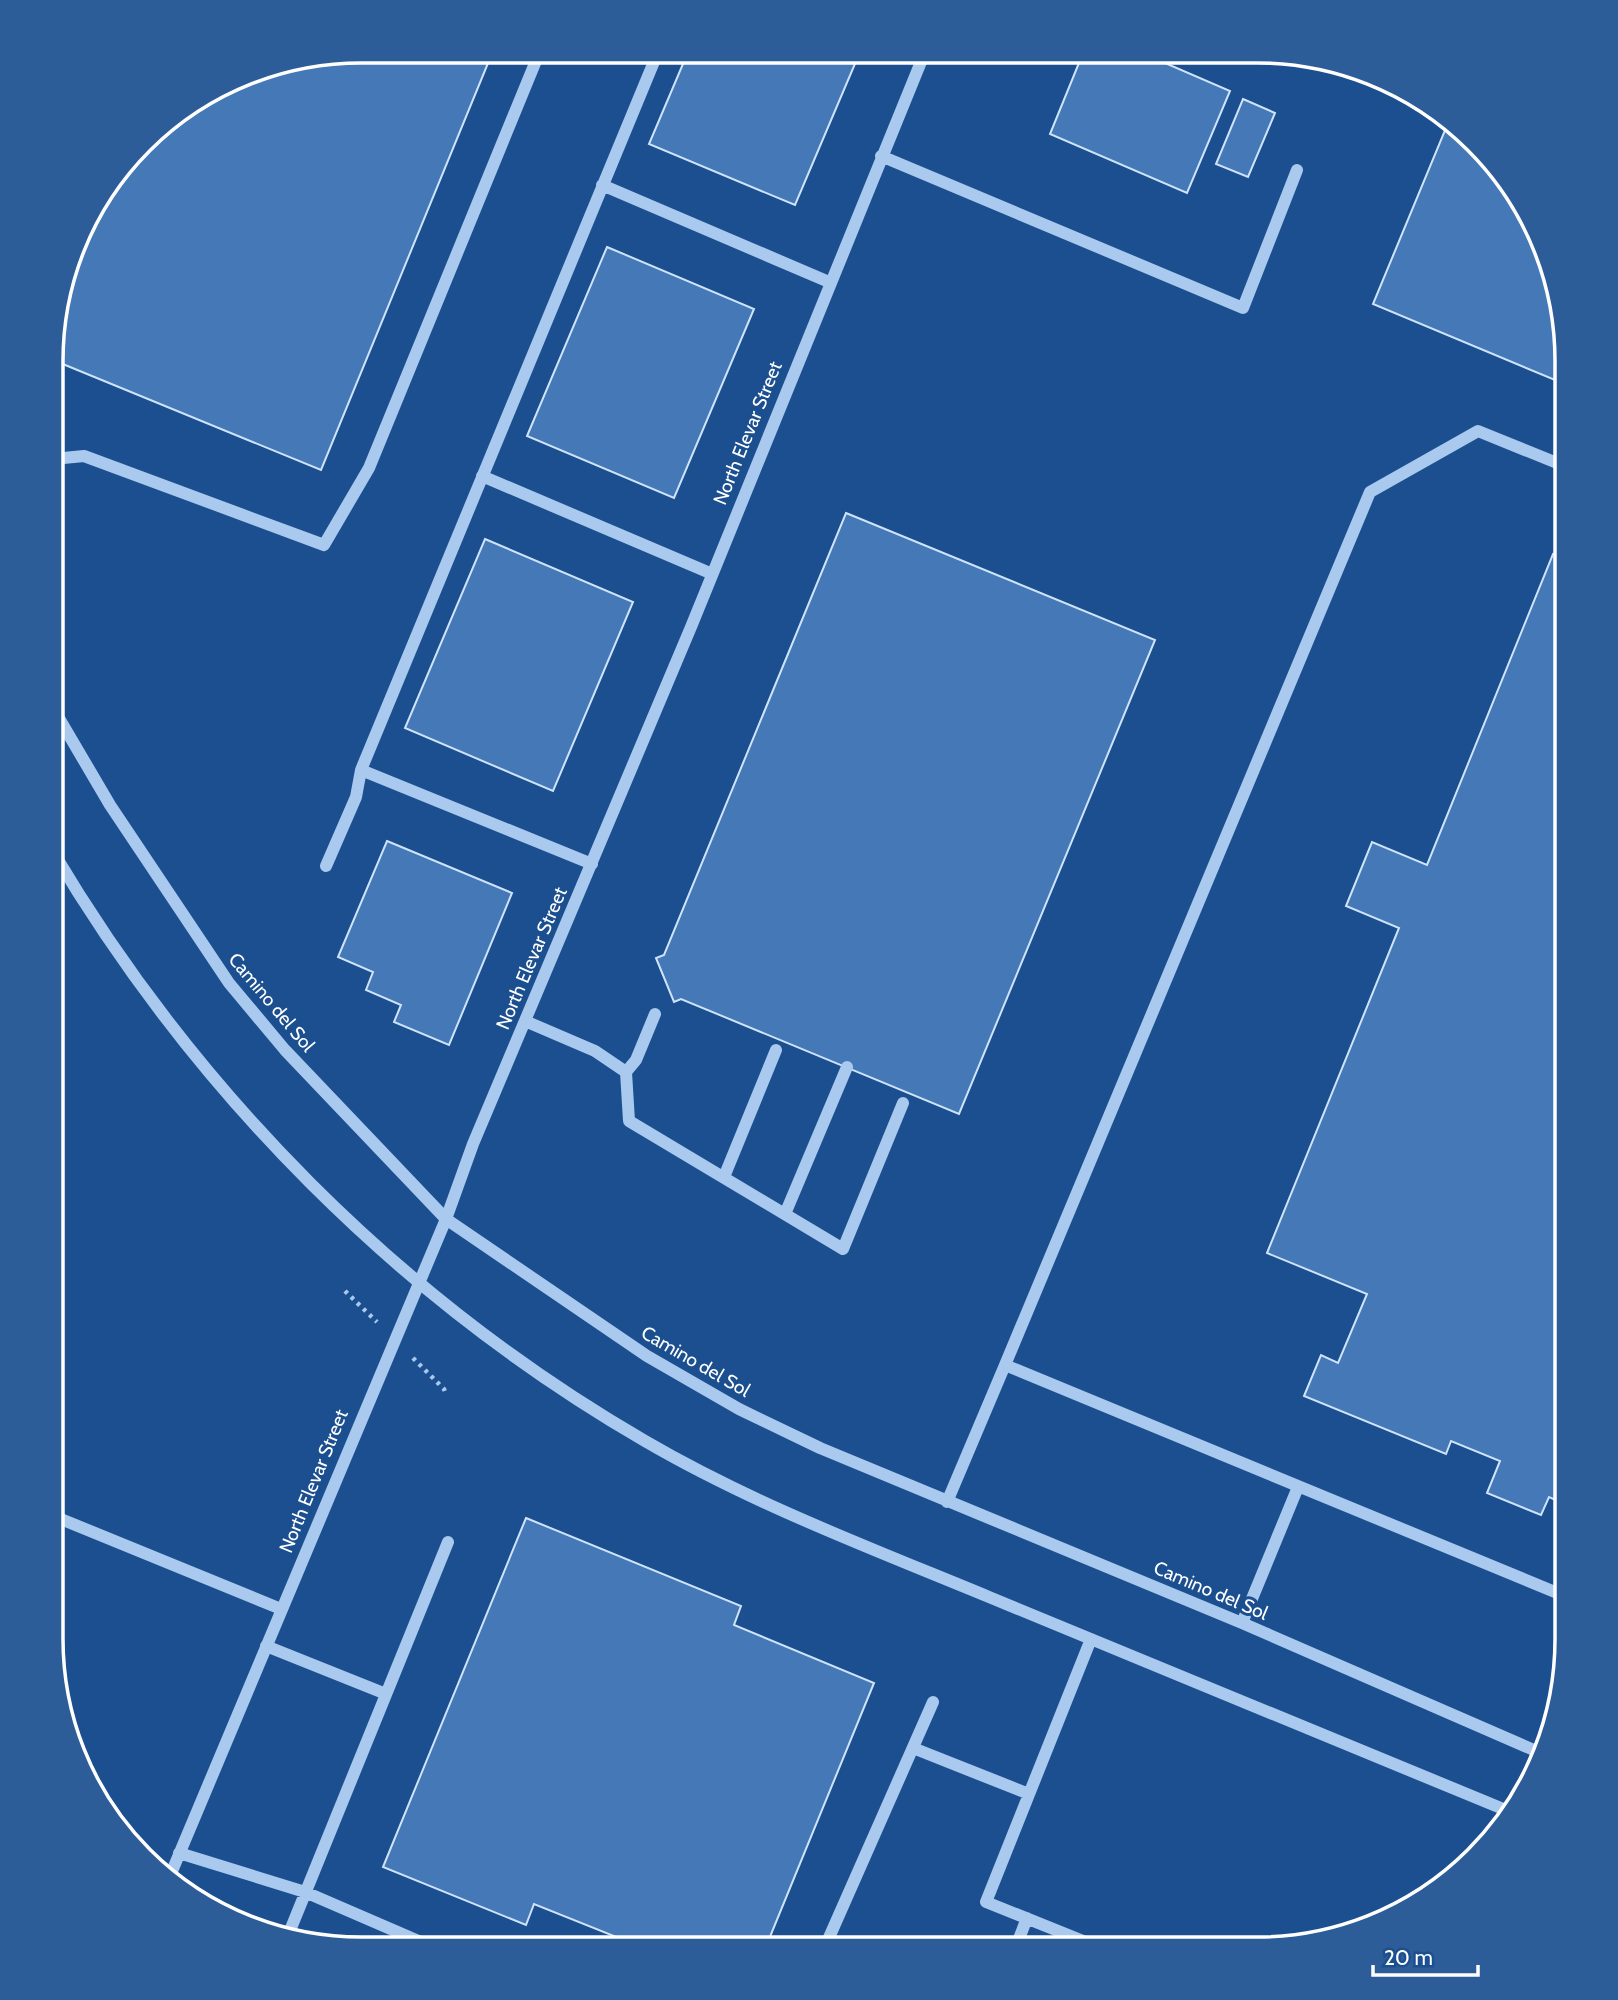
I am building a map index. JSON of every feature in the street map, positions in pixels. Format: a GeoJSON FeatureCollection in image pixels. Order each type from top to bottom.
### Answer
{"type":"FeatureCollection","features":[{"type":"Feature","properties":{"kind":"street"},"geometry":{"type":"LineString","coordinates":[[63,458],[84,456],[324,545],[369,468],[535,63]]}},
{"type":"Feature","properties":{"kind":"street"},"geometry":{"type":"LineString","coordinates":[[326,866],[356,797],[362,770],[653,63]]}},
{"type":"Feature","properties":{"kind":"street","name":"North Elevar Street"},"geometry":{"type":"LineString","coordinates":[[173,1869],[446,1219],[920,63]]}},
{"type":"Feature","properties":{"kind":"street"},"geometry":{"type":"LineString","coordinates":[[881,156],[1243,308],[1297,170]]}},
{"type":"Feature","properties":{"kind":"street"},"geometry":{"type":"LineString","coordinates":[[601,185],[830,282]]}},
{"type":"Feature","properties":{"kind":"street"},"geometry":{"type":"LineString","coordinates":[[947,1502],[1370,492],[1478,431],[1555,462]]}},
{"type":"Feature","properties":{"kind":"street"},"geometry":{"type":"LineString","coordinates":[[482,476],[710,573]]}},
{"type":"Feature","properties":{"kind":"street","name":"Camino del Sol"},"geometry":{"type":"LineString","coordinates":[[63,725],[139,850],[229,983],[304,1070],[446,1219],[581,1313],[705,1389],[820,1448],[1242,1623],[1533,1750]]}},
{"type":"Feature","properties":{"kind":"street"},"geometry":{"type":"LineString","coordinates":[[362,770],[592,864]]}},
{"type":"Feature","properties":{"kind":"street"},"geometry":{"type":"LineString","coordinates":[[63,868],[118,956],[211,1075],[304,1178],[418,1283],[475,1330],[581,1402],[711,1477],[850,1539],[1502,1808]]}},
{"type":"Feature","properties":{"kind":"street"},"geometry":{"type":"LineString","coordinates":[[655,1014],[636,1059],[626,1072],[629,1121],[843,1249],[903,1102]]}},
{"type":"Feature","properties":{"kind":"street"},"geometry":{"type":"LineString","coordinates":[[525,1021],[595,1051],[626,1072]]}},
{"type":"Feature","properties":{"kind":"street"},"geometry":{"type":"LineString","coordinates":[[724,1177],[776,1051]]}},
{"type":"Feature","properties":{"kind":"street"},"geometry":{"type":"LineString","coordinates":[[785,1214],[847,1067]]}},
{"type":"Feature","properties":{"kind":"street"},"geometry":{"type":"LineString","coordinates":[[1004,1365],[1555,1592]]}},
{"type":"Feature","properties":{"kind":"street"},"geometry":{"type":"LineString","coordinates":[[1242,1623],[1298,1486]]}},
{"type":"Feature","properties":{"kind":"street"},"geometry":{"type":"LineString","coordinates":[[63,1520],[281,1609]]}},
{"type":"Feature","properties":{"kind":"street"},"geometry":{"type":"LineString","coordinates":[[291,1928],[448,1542]]}},
{"type":"Feature","properties":{"kind":"street"},"geometry":{"type":"LineString","coordinates":[[1074,1937],[986,1902],[1091,1640]]}},
{"type":"Feature","properties":{"kind":"street"},"geometry":{"type":"LineString","coordinates":[[266,1646],[386,1694]]}},
{"type":"Feature","properties":{"kind":"street"},"geometry":{"type":"LineString","coordinates":[[829,1937],[933,1702]]}},
{"type":"Feature","properties":{"kind":"street"},"geometry":{"type":"LineString","coordinates":[[913,1748],[1029,1794]]}},
{"type":"Feature","properties":{"kind":"street"},"geometry":{"type":"LineString","coordinates":[[179,1853],[305,1892],[409,1937]]}},
{"type":"Feature","properties":{"kind":"street"},"geometry":{"type":"LineString","coordinates":[[1020,1937],[1027,1918]]}},
{"type":"Feature","properties":{"kind":"building"},"geometry":{"type":"Polygon","coordinates":[[[361,63],[488,63],[321,470],[63,364],[69,303],[86,247],[113,196],[150,150],[196,113],[229,94],[284,73],[322,66],[361,63]]]}},
{"type":"Feature","properties":{"kind":"building"},"geometry":{"type":"Polygon","coordinates":[[[683,63],[855,63],[795,205],[649,144],[683,63]]]}},
{"type":"Feature","properties":{"kind":"building"},"geometry":{"type":"Polygon","coordinates":[[[1079,63],[1165,63],[1230,91],[1187,193],[1050,134],[1079,63]]]}},
{"type":"Feature","properties":{"kind":"building"},"geometry":{"type":"Polygon","coordinates":[[[1243,99],[1275,113],[1248,177],[1216,164],[1243,99]]]}},
{"type":"Feature","properties":{"kind":"building"},"geometry":{"type":"Polygon","coordinates":[[[1445,131],[1468,150],[1505,196],[1532,247],[1549,303],[1555,380],[1373,304],[1445,131]]]}},
{"type":"Feature","properties":{"kind":"building"},"geometry":{"type":"Polygon","coordinates":[[[607,247],[754,309],[674,498],[527,436],[607,247]]]}},
{"type":"Feature","properties":{"kind":"building"},"geometry":{"type":"Polygon","coordinates":[[[846,513],[1155,640],[959,1114],[681,999],[674,1002],[656,958],[664,955],[846,513]]]}},
{"type":"Feature","properties":{"kind":"building"},"geometry":{"type":"Polygon","coordinates":[[[485,539],[633,602],[553,791],[405,728],[485,539]]]}},
{"type":"Feature","properties":{"kind":"building"},"geometry":{"type":"Polygon","coordinates":[[[1553,554],[1555,1500],[1549,1497],[1541,1515],[1487,1493],[1500,1461],[1451,1441],[1446,1454],[1304,1396],[1321,1355],[1338,1363],[1367,1294],[1267,1253],[1399,928],[1346,906],[1372,842],[1427,865],[1553,554]]]}},
{"type":"Feature","properties":{"kind":"building"},"geometry":{"type":"Polygon","coordinates":[[[387,841],[512,893],[449,1045],[394,1022],[401,1005],[366,990],[373,972],[338,957],[387,841]]]}},
{"type":"Feature","properties":{"kind":"building"},"geometry":{"type":"Polygon","coordinates":[[[526,1518],[741,1606],[734,1625],[874,1683],[770,1937],[616,1937],[534,1904],[526,1925],[383,1867],[526,1518]]]}}]}
